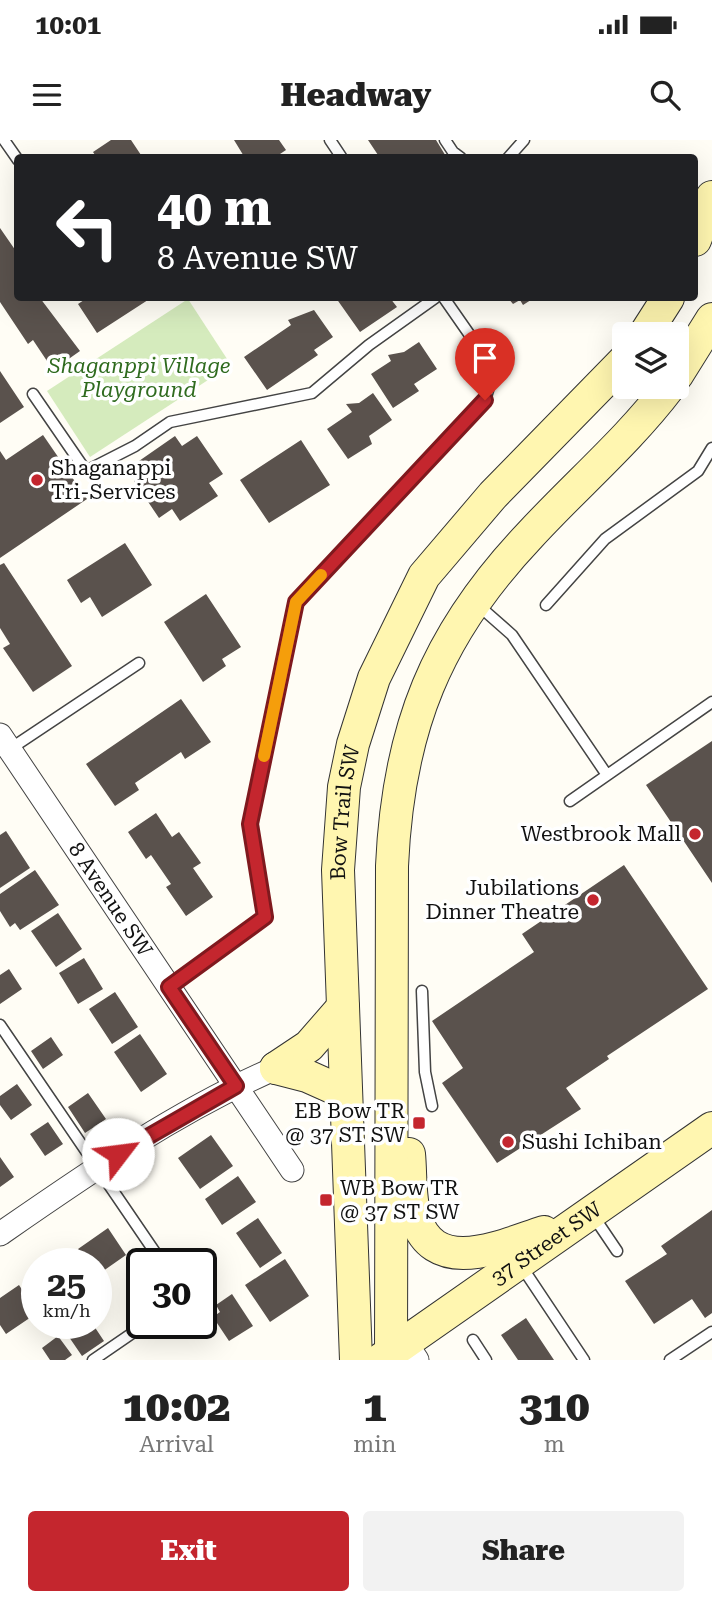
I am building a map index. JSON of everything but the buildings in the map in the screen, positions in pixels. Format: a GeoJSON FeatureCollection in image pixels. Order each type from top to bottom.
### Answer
{"type":"FeatureCollection","features":[{"type":"Feature","properties":{"kind":"main road"},"geometry":{"type":"LineString","coordinates":[[698,232],[712,197]]}},
{"type":"Feature","properties":{"kind":"main road"},"geometry":{"type":"LineString","coordinates":[[653,322],[666,301]]}},
{"type":"Feature","properties":{"kind":"main road"},"geometry":{"type":"LineString","coordinates":[[689,356],[712,319]]}},
{"type":"Feature","properties":{"kind":"main road","name":"Bow Trail SW"},"geometry":{"type":"LineString","coordinates":[[356,1360],[338,870],[344,787],[364,708],[387,647],[424,576],[453,539],[612,374]]}},
{"type":"Feature","properties":{"kind":"main road"},"geometry":{"type":"LineString","coordinates":[[397,1355],[391,1088],[392,866],[399,789],[419,704],[448,641],[493,575],[659,399]]}},
{"type":"Feature","properties":{"kind":"main road"},"geometry":{"type":"LineString","coordinates":[[276,1068],[309,1046],[343,1007]]}},
{"type":"Feature","properties":{"kind":"main road"},"geometry":{"type":"LineString","coordinates":[[276,1068],[307,1076],[345,1093]]}},
{"type":"Feature","properties":{"kind":"main road"},"geometry":{"type":"LineString","coordinates":[[391,1088],[406,1124],[415,1218],[425,1239],[440,1250],[470,1255],[581,1217]]}},
{"type":"Feature","properties":{"kind":"main road","name":"37 Street SW"},"geometry":{"type":"LineString","coordinates":[[397,1355],[519,1261],[712,1128]]}},
{"type":"Feature","properties":{"kind":"street","name":"8 Avenue SW"},"geometry":{"type":"LineString","coordinates":[[5,742],[292,1170]]}},
{"type":"Feature","properties":{"kind":"street"},"geometry":{"type":"LineString","coordinates":[[0,1234],[95,1168],[236,1086],[276,1068]]}},
{"type":"Feature","properties":{"kind":"lane"},"geometry":{"type":"LineString","coordinates":[[445,140],[456,154]]}},
{"type":"Feature","properties":{"kind":"lane"},"geometry":{"type":"LineString","coordinates":[[512,154],[524,140]]}},
{"type":"Feature","properties":{"kind":"lane"},"geometry":{"type":"LineString","coordinates":[[33,394],[86,471],[135,446],[170,422],[312,393],[369,345],[431,301]]}},
{"type":"Feature","properties":{"kind":"lane"},"geometry":{"type":"LineString","coordinates":[[169,987],[265,917],[250,824],[296,602],[485,400],[492,377],[483,354],[446,301]]}},
{"type":"Feature","properties":{"kind":"lane"},"geometry":{"type":"LineString","coordinates":[[547,605],[605,539],[698,471],[712,448]]}},
{"type":"Feature","properties":{"kind":"lane"},"geometry":{"type":"LineString","coordinates":[[474,601],[512,635],[607,775]]}},
{"type":"Feature","properties":{"kind":"lane"},"geometry":{"type":"LineString","coordinates":[[5,742],[139,663]]}},
{"type":"Feature","properties":{"kind":"lane"},"geometry":{"type":"LineString","coordinates":[[570,801],[712,702]]}},
{"type":"Feature","properties":{"kind":"lane"},"geometry":{"type":"LineString","coordinates":[[422,991],[425,1072],[432,1106]]}},
{"type":"Feature","properties":{"kind":"lane"},"geometry":{"type":"LineString","coordinates":[[0,1025],[152,1248]]}},
{"type":"Feature","properties":{"kind":"lane"},"geometry":{"type":"LineString","coordinates":[[581,1217],[617,1251]]}},
{"type":"Feature","properties":{"kind":"lane"},"geometry":{"type":"LineString","coordinates":[[519,1261],[584,1360]]}},
{"type":"Feature","properties":{"kind":"lane"},"geometry":{"type":"LineString","coordinates":[[670,1360],[712,1332]]}},
{"type":"Feature","properties":{"kind":"lane"},"geometry":{"type":"LineString","coordinates":[[93,1360],[126,1337]]}},
{"type":"Feature","properties":{"kind":"lane"},"geometry":{"type":"LineString","coordinates":[[473,1340],[486,1360]]}},
{"type":"Feature","properties":{"kind":"green space","name":"Shaganppi Village Playground"},"geometry":{"type":"Polygon","coordinates":[[[185,301],[189,301],[231,365],[90,457],[47,391],[185,301]]]}},
{"type":"Feature","properties":{"kind":"slow traffic"},"geometry":{"type":"LineString","coordinates":[[264,756],[296,602],[321,575]]}},
{"type":"Feature","properties":{"kind":"place","name":"Shaganappi Tri-Services"},"geometry":{"type":"Point","coordinates":[37,480]}},
{"type":"Feature","properties":{"kind":"place","name":"Westbrook Mall"},"geometry":{"type":"Point","coordinates":[695,834]}},
{"type":"Feature","properties":{"kind":"place","name":"Jubilations Dinner Theatre"},"geometry":{"type":"Point","coordinates":[593,900]}},
{"type":"Feature","properties":{"kind":"place","name":"EB Bow TR @ 37 ST SW"},"geometry":{"type":"Point","coordinates":[419,1123]}},
{"type":"Feature","properties":{"kind":"place","name":"Sushi Ichiban"},"geometry":{"type":"Point","coordinates":[508,1142]}},
{"type":"Feature","properties":{"kind":"place","name":"WB Bow TR @ 37 ST SW"},"geometry":{"type":"Point","coordinates":[326,1200]}},
{"type":"Feature","properties":{"kind":"route"},"geometry":{"type":"LineString","coordinates":[[118,1154],[236,1086],[169,987],[265,917],[250,824],[296,602],[485,400]]}}]}
